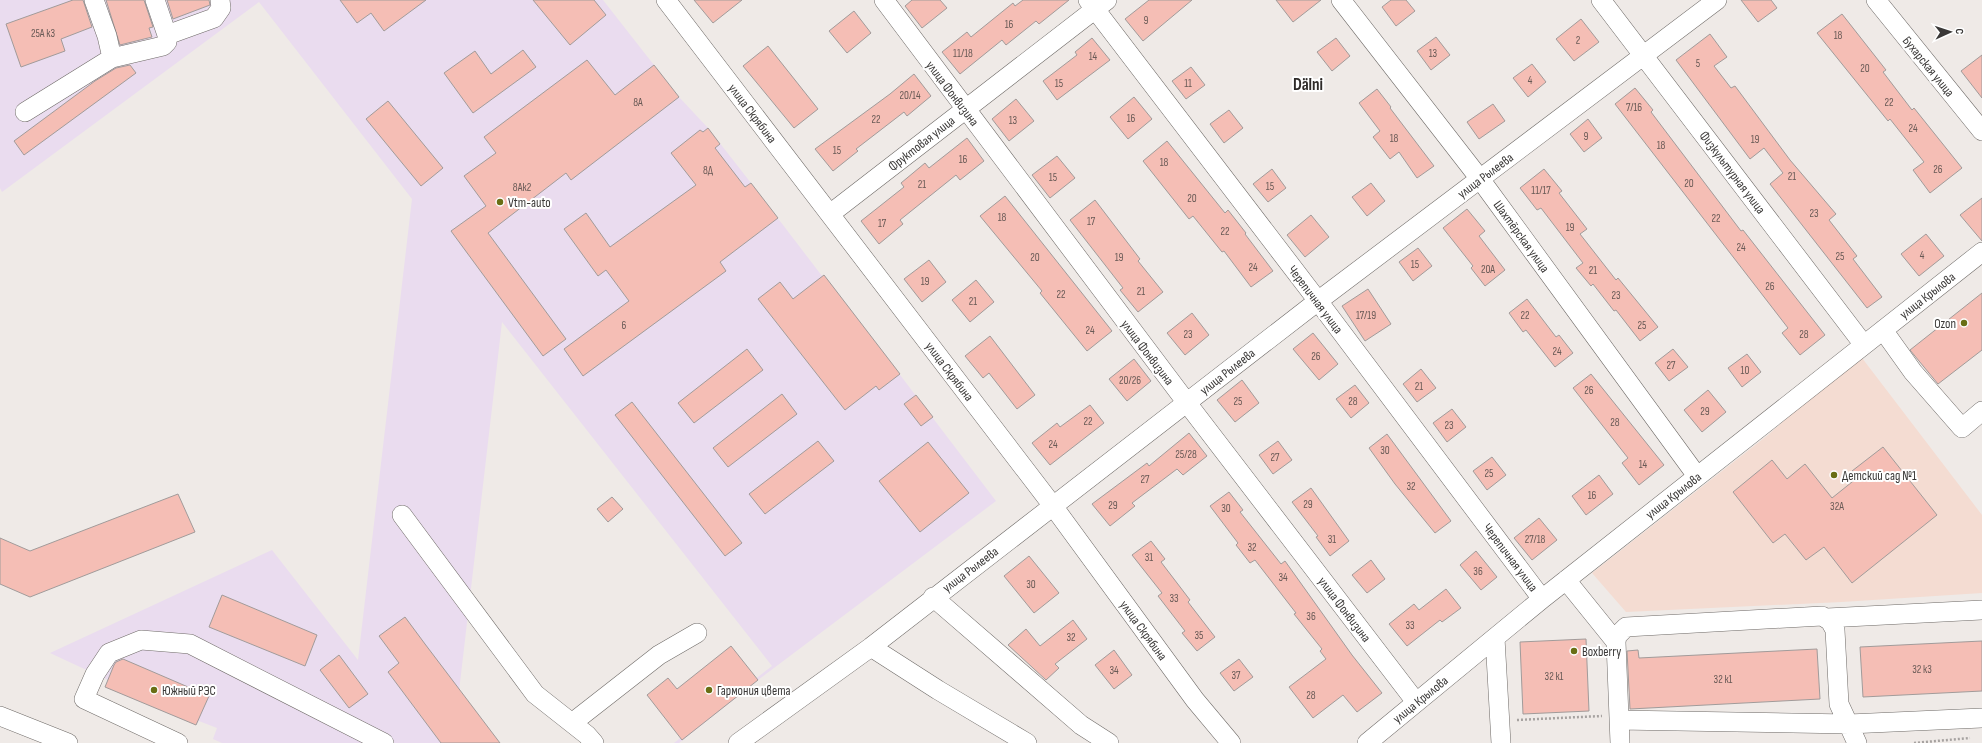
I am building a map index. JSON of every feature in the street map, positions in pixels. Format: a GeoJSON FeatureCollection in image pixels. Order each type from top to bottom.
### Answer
{"type":"FeatureCollection","features":[{"type":"Feature","properties":{"kind":"street"},"geometry":{"type":"LineString","coordinates":[[94,0],[107,36],[112,58]]}},
{"type":"Feature","properties":{"kind":"street"},"geometry":{"type":"LineString","coordinates":[[25,112],[112,58],[163,46],[167,42],[167,35],[155,0]]}},
{"type":"Feature","properties":{"kind":"street"},"geometry":{"type":"LineString","coordinates":[[167,35],[214,18],[220,12],[220,0]]}},
{"type":"Feature","properties":{"kind":"street","name":"улица Скрябина"},"geometry":{"type":"LineString","coordinates":[[666,0],[1053,506],[1195,700],[1230,743]]}},
{"type":"Feature","properties":{"kind":"street","name":"улица Фонвизина"},"geometry":{"type":"LineString","coordinates":[[884,0],[1187,403],[1416,702]]}},
{"type":"Feature","properties":{"kind":"street","name":"Шахтёрская улица"},"geometry":{"type":"LineString","coordinates":[[1341,0],[1480,179],[1697,476]]}},
{"type":"Feature","properties":{"kind":"street","name":"Физкультурная улица"},"geometry":{"type":"LineString","coordinates":[[1601,0],[1864,345]]}},
{"type":"Feature","properties":{"kind":"street","name":"улица Рылеева"},"geometry":{"type":"LineString","coordinates":[[738,743],[871,647],[933,597],[1318,301],[1717,0]]}},
{"type":"Feature","properties":{"kind":"street","name":"Бухарская улица"},"geometry":{"type":"LineString","coordinates":[[1876,0],[1982,131]]}},
{"type":"Feature","properties":{"kind":"street","name":"Фруктовая улица"},"geometry":{"type":"LineString","coordinates":[[830,214],[965,109],[1097,3]]}},
{"type":"Feature","properties":{"kind":"street","name":"Черепичная улица"},"geometry":{"type":"LineString","coordinates":[[1097,3],[1318,301],[1542,599]]}},
{"type":"Feature","properties":{"kind":"street","name":"улица Крылова"},"geometry":{"type":"LineString","coordinates":[[1367,743],[1542,599],[1982,252]]}},
{"type":"Feature","properties":{"kind":"street"},"geometry":{"type":"LineString","coordinates":[[1883,330],[1913,372],[1962,428],[1982,411]]}},
{"type":"Feature","properties":{"kind":"street"},"geometry":{"type":"LineString","coordinates":[[402,515],[535,694],[587,735],[594,743]]}},
{"type":"Feature","properties":{"kind":"street"},"geometry":{"type":"LineString","coordinates":[[1566,580],[1616,642]]}},
{"type":"Feature","properties":{"kind":"street"},"geometry":{"type":"LineString","coordinates":[[933,597],[1081,725],[1109,743]]}},
{"type":"Feature","properties":{"kind":"street"},"geometry":{"type":"LineString","coordinates":[[1620,743],[1616,642],[1621,630],[1632,625],[1822,616],[1827,618],[1982,610]]}},
{"type":"Feature","properties":{"kind":"street"},"geometry":{"type":"LineString","coordinates":[[1827,618],[1835,630],[1839,704],[1857,743]]}},
{"type":"Feature","properties":{"kind":"street"},"geometry":{"type":"LineString","coordinates":[[572,723],[659,655],[697,633]]}},
{"type":"Feature","properties":{"kind":"street"},"geometry":{"type":"LineString","coordinates":[[1495,638],[1501,743]]}},
{"type":"Feature","properties":{"kind":"street"},"geometry":{"type":"LineString","coordinates":[[178,743],[84,700],[95,674],[109,653],[141,640],[190,644],[384,743]]}},
{"type":"Feature","properties":{"kind":"street"},"geometry":{"type":"LineString","coordinates":[[871,647],[938,690],[1027,743]]}},
{"type":"Feature","properties":{"kind":"street"},"geometry":{"type":"LineString","coordinates":[[0,716],[68,743]]}},
{"type":"Feature","properties":{"kind":"street"},"geometry":{"type":"LineString","coordinates":[[1619,720],[1849,724],[1982,718]]}},
{"type":"Feature","properties":{"kind":"path"},"geometry":{"type":"LineString","coordinates":[[1914,743],[1974,738]]}},
{"type":"Feature","properties":{"kind":"shaded area"},"geometry":{"type":"Polygon","coordinates":[[[0,0],[603,0],[679,97],[708,128],[822,276],[824,275],[996,501],[758,680],[679,743],[674,743],[772,666],[502,322],[453,743],[222,743],[213,739],[217,728],[199,721],[196,725],[105,687],[108,680],[50,653],[272,550],[358,660],[412,199],[259,2],[2,192],[0,188],[0,0]]]}},
{"type":"Feature","properties":{"kind":"shaded area","name":"Детский сад №1"},"geometry":{"type":"Polygon","coordinates":[[[1859,354],[1982,515],[1982,593],[1842,602],[1626,612],[1592,573],[1768,435],[1859,354]]]}},
{"type":"Feature","properties":{"kind":"building"},"geometry":{"type":"Polygon","coordinates":[[[73,0],[83,0],[92,27],[61,39],[65,51],[21,67],[6,24],[73,0]]]}},
{"type":"Feature","properties":{"kind":"building"},"geometry":{"type":"Polygon","coordinates":[[[106,0],[144,0],[153,27],[149,28],[152,37],[120,45],[106,0]]]}},
{"type":"Feature","properties":{"kind":"building"},"geometry":{"type":"Polygon","coordinates":[[[167,0],[209,0],[210,5],[173,19],[167,0]]]}},
{"type":"Feature","properties":{"kind":"building"},"geometry":{"type":"Polygon","coordinates":[[[340,0],[426,0],[384,31],[371,13],[357,23],[340,0]]]}},
{"type":"Feature","properties":{"kind":"building"},"geometry":{"type":"Polygon","coordinates":[[[533,0],[594,0],[606,15],[570,45],[533,0]]]}},
{"type":"Feature","properties":{"kind":"building"},"geometry":{"type":"Polygon","coordinates":[[[694,0],[742,0],[713,23],[694,0]]]}},
{"type":"Feature","properties":{"kind":"building"},"geometry":{"type":"Polygon","coordinates":[[[912,0],[940,0],[947,8],[922,28],[905,6],[912,0]]]}},
{"type":"Feature","properties":{"kind":"building"},"geometry":{"type":"Polygon","coordinates":[[[1023,0],[1069,0],[1039,24],[1036,21],[1006,45],[1002,40],[960,74],[942,52],[967,32],[971,37],[1013,3],[1015,6],[1023,0]]]}},
{"type":"Feature","properties":{"kind":"building"},"geometry":{"type":"Polygon","coordinates":[[[1149,0],[1192,0],[1143,41],[1125,19],[1149,0]]]}},
{"type":"Feature","properties":{"kind":"building"},"geometry":{"type":"Polygon","coordinates":[[[1276,0],[1321,0],[1293,22],[1276,0]]]}},
{"type":"Feature","properties":{"kind":"building"},"geometry":{"type":"Polygon","coordinates":[[[1391,0],[1406,0],[1415,11],[1396,26],[1382,7],[1391,0]]]}},
{"type":"Feature","properties":{"kind":"building"},"geometry":{"type":"Polygon","coordinates":[[[1741,0],[1771,0],[1777,8],[1758,22],[1741,0]]]}},
{"type":"Feature","properties":{"kind":"building"},"geometry":{"type":"Polygon","coordinates":[[[854,11],[871,33],[847,53],[829,31],[854,11]]]}},
{"type":"Feature","properties":{"kind":"building"},"geometry":{"type":"Polygon","coordinates":[[[1842,14],[1886,70],[1883,72],[1912,110],[1914,108],[1962,168],[1930,193],[1913,170],[1924,162],[1890,119],[1888,121],[1817,33],[1842,14]]]}},
{"type":"Feature","properties":{"kind":"building"},"geometry":{"type":"Polygon","coordinates":[[[1581,19],[1599,42],[1574,61],[1556,39],[1581,19]]]}},
{"type":"Feature","properties":{"kind":"building"},"geometry":{"type":"Polygon","coordinates":[[[1710,34],[1727,57],[1714,66],[1731,88],[1735,86],[1790,160],[1836,214],[1829,220],[1857,256],[1853,259],[1882,297],[1867,308],[1770,184],[1783,173],[1764,148],[1750,159],[1676,60],[1710,34]]]}},
{"type":"Feature","properties":{"kind":"building"},"geometry":{"type":"Polygon","coordinates":[[[1436,37],[1450,55],[1431,70],[1417,51],[1436,37]]]}},
{"type":"Feature","properties":{"kind":"building"},"geometry":{"type":"Polygon","coordinates":[[[1092,38],[1110,60],[1057,100],[1043,81],[1077,55],[1075,52],[1092,38]]]}},
{"type":"Feature","properties":{"kind":"building"},"geometry":{"type":"Polygon","coordinates":[[[1336,38],[1350,56],[1332,71],[1317,52],[1336,38]]]}},
{"type":"Feature","properties":{"kind":"building"},"geometry":{"type":"Polygon","coordinates":[[[768,46],[818,109],[794,128],[743,66],[768,46]]]}},
{"type":"Feature","properties":{"kind":"building"},"geometry":{"type":"Polygon","coordinates":[[[523,50],[536,67],[473,113],[444,73],[475,51],[491,74],[523,50]]]}},
{"type":"Feature","properties":{"kind":"building"},"geometry":{"type":"Polygon","coordinates":[[[1982,55],[1982,98],[1961,71],[1982,55]]]}},
{"type":"Feature","properties":{"kind":"building"},"geometry":{"type":"Polygon","coordinates":[[[587,60],[615,95],[654,65],[679,97],[571,180],[566,173],[488,233],[566,339],[543,356],[451,231],[486,206],[464,176],[496,153],[484,137],[587,60]]]}},
{"type":"Feature","properties":{"kind":"building"},"geometry":{"type":"Polygon","coordinates":[[[1532,64],[1546,82],[1528,97],[1513,78],[1532,64]]]}},
{"type":"Feature","properties":{"kind":"building"},"geometry":{"type":"Polygon","coordinates":[[[130,65],[136,73],[24,155],[14,141],[95,81],[116,68],[130,65]]]}},
{"type":"Feature","properties":{"kind":"building"},"geometry":{"type":"Polygon","coordinates":[[[1191,67],[1205,85],[1186,99],[1172,81],[1191,67]]]}},
{"type":"Feature","properties":{"kind":"building"},"geometry":{"type":"Polygon","coordinates":[[[914,74],[931,96],[907,116],[904,112],[856,149],[858,151],[833,171],[815,149],[890,94],[914,74]]]}},
{"type":"Feature","properties":{"kind":"building"},"geometry":{"type":"Polygon","coordinates":[[[1635,88],[1653,110],[1651,112],[1741,231],[1743,230],[1825,335],[1800,355],[1782,333],[1788,328],[1615,104],[1635,88]]]}},
{"type":"Feature","properties":{"kind":"building"},"geometry":{"type":"Polygon","coordinates":[[[1377,89],[1434,166],[1417,178],[1399,152],[1390,159],[1373,137],[1380,131],[1359,103],[1377,89]]]}},
{"type":"Feature","properties":{"kind":"building"},"geometry":{"type":"Polygon","coordinates":[[[1134,97],[1152,119],[1128,139],[1110,117],[1134,97]]]}},
{"type":"Feature","properties":{"kind":"building"},"geometry":{"type":"Polygon","coordinates":[[[1016,99],[1034,121],[1009,141],[992,119],[1016,99]]]}},
{"type":"Feature","properties":{"kind":"building"},"geometry":{"type":"Polygon","coordinates":[[[388,101],[443,168],[421,186],[366,119],[388,101]]]}},
{"type":"Feature","properties":{"kind":"building"},"geometry":{"type":"Polygon","coordinates":[[[1493,104],[1505,121],[1479,139],[1467,122],[1493,104]]]}},
{"type":"Feature","properties":{"kind":"building"},"geometry":{"type":"Polygon","coordinates":[[[1229,110],[1243,128],[1224,143],[1210,124],[1229,110]]]}},
{"type":"Feature","properties":{"kind":"building"},"geometry":{"type":"Polygon","coordinates":[[[1588,119],[1602,138],[1584,152],[1570,134],[1588,119]]]}},
{"type":"Feature","properties":{"kind":"building"},"geometry":{"type":"Polygon","coordinates":[[[708,128],[720,144],[715,148],[745,187],[751,183],[778,218],[720,262],[726,271],[583,376],[564,349],[629,301],[606,270],[598,276],[564,229],[586,213],[610,247],[696,185],[671,153],[700,130],[703,132],[708,128]]]}},
{"type":"Feature","properties":{"kind":"building"},"geometry":{"type":"Polygon","coordinates":[[[967,138],[984,161],[960,180],[956,175],[900,220],[903,224],[879,244],[861,221],[904,187],[901,183],[925,163],[929,168],[967,138]]]}},
{"type":"Feature","properties":{"kind":"building"},"geometry":{"type":"Polygon","coordinates":[[[1167,141],[1225,213],[1228,210],[1273,271],[1251,287],[1224,251],[1222,252],[1193,216],[1189,219],[1143,161],[1167,141]]]}},
{"type":"Feature","properties":{"kind":"building"},"geometry":{"type":"Polygon","coordinates":[[[1057,156],[1075,178],[1050,198],[1032,175],[1057,156]]]}},
{"type":"Feature","properties":{"kind":"building"},"geometry":{"type":"Polygon","coordinates":[[[1272,169],[1286,188],[1268,202],[1253,184],[1272,169]]]}},
{"type":"Feature","properties":{"kind":"building"},"geometry":{"type":"Polygon","coordinates":[[[1544,169],[1562,191],[1559,193],[1587,229],[1580,234],[1616,280],[1618,278],[1658,327],[1640,341],[1616,310],[1614,311],[1593,284],[1591,286],[1576,268],[1583,263],[1541,208],[1537,210],[1520,188],[1544,169]]]}},
{"type":"Feature","properties":{"kind":"building"},"geometry":{"type":"Polygon","coordinates":[[[1371,183],[1385,201],[1367,216],[1352,197],[1371,183]]]}},
{"type":"Feature","properties":{"kind":"building"},"geometry":{"type":"Polygon","coordinates":[[[1005,196],[1112,331],[1087,351],[1040,293],[1042,291],[980,216],[1005,196]]]}},
{"type":"Feature","properties":{"kind":"building"},"geometry":{"type":"Polygon","coordinates":[[[1982,198],[1982,241],[1960,215],[1982,198]]]}},
{"type":"Feature","properties":{"kind":"building"},"geometry":{"type":"Polygon","coordinates":[[[1095,200],[1140,259],[1138,261],[1163,292],[1138,312],[1120,290],[1123,288],[1070,220],[1095,200]]]}},
{"type":"Feature","properties":{"kind":"building"},"geometry":{"type":"Polygon","coordinates":[[[1467,209],[1485,231],[1479,236],[1505,270],[1485,286],[1471,268],[1473,266],[1443,228],[1467,209]]]}},
{"type":"Feature","properties":{"kind":"building"},"geometry":{"type":"Polygon","coordinates":[[[1311,215],[1329,237],[1305,257],[1287,235],[1311,215]]]}},
{"type":"Feature","properties":{"kind":"building"},"geometry":{"type":"Polygon","coordinates":[[[1926,234],[1944,256],[1919,276],[1901,254],[1926,234]]]}},
{"type":"Feature","properties":{"kind":"building"},"geometry":{"type":"Polygon","coordinates":[[[1418,248],[1432,266],[1413,281],[1399,262],[1418,248]]]}},
{"type":"Feature","properties":{"kind":"building"},"geometry":{"type":"Polygon","coordinates":[[[929,260],[946,282],[922,302],[904,279],[929,260]]]}},
{"type":"Feature","properties":{"kind":"building"},"geometry":{"type":"Polygon","coordinates":[[[824,275],[900,374],[879,390],[876,386],[845,410],[758,299],[780,282],[793,299],[824,275]]]}},
{"type":"Feature","properties":{"kind":"building"},"geometry":{"type":"Polygon","coordinates":[[[976,280],[994,302],[970,322],[952,300],[976,280]]]}},
{"type":"Feature","properties":{"kind":"building"},"geometry":{"type":"Polygon","coordinates":[[[1368,289],[1391,324],[1365,341],[1342,306],[1368,289]]]}},
{"type":"Feature","properties":{"kind":"building"},"geometry":{"type":"Polygon","coordinates":[[[1982,293],[1982,350],[1938,384],[1910,350],[1982,293]]]}},
{"type":"Feature","properties":{"kind":"building"},"geometry":{"type":"Polygon","coordinates":[[[1527,299],[1556,337],[1559,335],[1573,353],[1555,367],[1526,330],[1523,332],[1509,313],[1527,299]]]}},
{"type":"Feature","properties":{"kind":"building"},"geometry":{"type":"Polygon","coordinates":[[[1192,313],[1209,335],[1185,355],[1167,333],[1192,313]]]}},
{"type":"Feature","properties":{"kind":"building"},"geometry":{"type":"Polygon","coordinates":[[[1313,333],[1338,364],[1319,380],[1293,349],[1313,333]]]}},
{"type":"Feature","properties":{"kind":"building"},"geometry":{"type":"Polygon","coordinates":[[[990,336],[1035,395],[1017,409],[989,373],[983,378],[965,356],[990,336]]]}},
{"type":"Feature","properties":{"kind":"building"},"geometry":{"type":"Polygon","coordinates":[[[747,349],[763,370],[694,423],[678,403],[747,349]]]}},
{"type":"Feature","properties":{"kind":"building"},"geometry":{"type":"Polygon","coordinates":[[[1673,349],[1688,367],[1669,381],[1655,363],[1673,349]]]}},
{"type":"Feature","properties":{"kind":"building"},"geometry":{"type":"Polygon","coordinates":[[[1747,354],[1761,372],[1742,387],[1728,368],[1747,354]]]}},
{"type":"Feature","properties":{"kind":"building"},"geometry":{"type":"Polygon","coordinates":[[[1134,359],[1151,381],[1127,401],[1109,379],[1134,359]]]}},
{"type":"Feature","properties":{"kind":"building"},"geometry":{"type":"Polygon","coordinates":[[[1421,369],[1436,388],[1417,402],[1403,384],[1421,369]]]}},
{"type":"Feature","properties":{"kind":"building"},"geometry":{"type":"Polygon","coordinates":[[[1591,374],[1664,465],[1639,485],[1622,463],[1628,458],[1573,388],[1591,374]]]}},
{"type":"Feature","properties":{"kind":"building"},"geometry":{"type":"Polygon","coordinates":[[[1242,380],[1259,403],[1235,422],[1217,400],[1242,380]]]}},
{"type":"Feature","properties":{"kind":"building"},"geometry":{"type":"Polygon","coordinates":[[[1355,385],[1369,403],[1351,418],[1336,399],[1355,385]]]}},
{"type":"Feature","properties":{"kind":"building"},"geometry":{"type":"Polygon","coordinates":[[[1708,390],[1726,412],[1702,432],[1684,410],[1708,390]]]}},
{"type":"Feature","properties":{"kind":"building"},"geometry":{"type":"Polygon","coordinates":[[[782,394],[797,414],[728,467],[713,448],[782,394]]]}},
{"type":"Feature","properties":{"kind":"building"},"geometry":{"type":"Polygon","coordinates":[[[916,395],[933,417],[921,426],[904,404],[916,395]]]}},
{"type":"Feature","properties":{"kind":"building"},"geometry":{"type":"Polygon","coordinates":[[[632,402],[742,543],[725,556],[615,415],[632,402]]]}},
{"type":"Feature","properties":{"kind":"building"},"geometry":{"type":"Polygon","coordinates":[[[1090,405],[1104,423],[1050,465],[1032,443],[1057,423],[1060,427],[1090,405]]]}},
{"type":"Feature","properties":{"kind":"building"},"geometry":{"type":"Polygon","coordinates":[[[1452,409],[1466,427],[1447,442],[1433,423],[1452,409]]]}},
{"type":"Feature","properties":{"kind":"building"},"geometry":{"type":"Polygon","coordinates":[[[1189,433],[1207,456],[1183,475],[1177,469],[1132,503],[1135,506],[1110,526],[1092,504],[1147,463],[1149,466],[1189,433]]]}},
{"type":"Feature","properties":{"kind":"building"},"geometry":{"type":"Polygon","coordinates":[[[1387,434],[1451,521],[1435,533],[1395,484],[1369,448],[1387,434]]]}},
{"type":"Feature","properties":{"kind":"building"},"geometry":{"type":"Polygon","coordinates":[[[818,441],[834,461],[765,514],[749,494],[818,441]]]}},
{"type":"Feature","properties":{"kind":"building"},"geometry":{"type":"Polygon","coordinates":[[[1278,441],[1292,460],[1273,474],[1259,455],[1278,441]]]}},
{"type":"Feature","properties":{"kind":"building"},"geometry":{"type":"Polygon","coordinates":[[[928,442],[969,493],[920,532],[879,481],[928,442]]]}},
{"type":"Feature","properties":{"kind":"building"},"geometry":{"type":"Polygon","coordinates":[[[1883,447],[1937,515],[1852,583],[1824,547],[1806,560],[1785,534],[1773,543],[1733,492],[1772,460],[1787,479],[1805,464],[1832,498],[1857,478],[1852,471],[1883,447]]]}},
{"type":"Feature","properties":{"kind":"building"},"geometry":{"type":"Polygon","coordinates":[[[1492,457],[1506,475],[1487,490],[1473,471],[1492,457]]]}},
{"type":"Feature","properties":{"kind":"building"},"geometry":{"type":"Polygon","coordinates":[[[1599,475],[1613,494],[1586,515],[1572,496],[1599,475]]]}},
{"type":"Feature","properties":{"kind":"building"},"geometry":{"type":"Polygon","coordinates":[[[1311,488],[1349,541],[1330,556],[1316,537],[1318,536],[1292,502],[1311,488]]]}},
{"type":"Feature","properties":{"kind":"building"},"geometry":{"type":"Polygon","coordinates":[[[1229,492],[1243,510],[1240,512],[1281,564],[1285,561],[1352,655],[1382,693],[1357,712],[1343,695],[1313,718],[1289,687],[1326,659],[1320,651],[1322,649],[1294,614],[1296,613],[1255,560],[1250,563],[1236,545],[1238,543],[1210,506],[1229,492]]]}},
{"type":"Feature","properties":{"kind":"building"},"geometry":{"type":"Polygon","coordinates":[[[178,494],[195,532],[30,597],[0,584],[0,538],[30,551],[178,494]]]}},
{"type":"Feature","properties":{"kind":"building"},"geometry":{"type":"Polygon","coordinates":[[[612,497],[623,509],[608,522],[597,509],[612,497]]]}},
{"type":"Feature","properties":{"kind":"building"},"geometry":{"type":"Polygon","coordinates":[[[1539,518],[1557,540],[1532,560],[1514,538],[1539,518]]]}},
{"type":"Feature","properties":{"kind":"building"},"geometry":{"type":"Polygon","coordinates":[[[1151,541],[1165,559],[1161,562],[1190,600],[1188,602],[1215,637],[1197,651],[1182,633],[1185,631],[1158,596],[1162,593],[1132,555],[1151,541]]]}},
{"type":"Feature","properties":{"kind":"building"},"geometry":{"type":"Polygon","coordinates":[[[1476,551],[1497,577],[1481,590],[1460,565],[1476,551]]]}},
{"type":"Feature","properties":{"kind":"building"},"geometry":{"type":"Polygon","coordinates":[[[1029,556],[1059,593],[1034,613],[1004,576],[1029,556]]]}},
{"type":"Feature","properties":{"kind":"building"},"geometry":{"type":"Polygon","coordinates":[[[1371,560],[1385,579],[1367,593],[1352,575],[1371,560]]]}},
{"type":"Feature","properties":{"kind":"building"},"geometry":{"type":"Polygon","coordinates":[[[1446,589],[1461,608],[1442,622],[1440,620],[1407,646],[1389,624],[1414,604],[1419,610],[1446,589]]]}},
{"type":"Feature","properties":{"kind":"building"},"geometry":{"type":"Polygon","coordinates":[[[222,595],[317,635],[305,666],[209,627],[222,595]]]}},
{"type":"Feature","properties":{"kind":"building"},"geometry":{"type":"Polygon","coordinates":[[[405,617],[500,743],[441,743],[388,672],[399,663],[379,636],[405,617]]]}},
{"type":"Feature","properties":{"kind":"building"},"geometry":{"type":"Polygon","coordinates":[[[1073,620],[1087,639],[1055,664],[1059,668],[1046,680],[1008,645],[1026,629],[1040,646],[1073,620]]]}},
{"type":"Feature","properties":{"kind":"building"},"geometry":{"type":"Polygon","coordinates":[[[1586,639],[1589,711],[1523,714],[1520,642],[1586,639]]]}},
{"type":"Feature","properties":{"kind":"building"},"geometry":{"type":"Polygon","coordinates":[[[1982,641],[1982,691],[1863,697],[1860,647],[1982,641]]]}},
{"type":"Feature","properties":{"kind":"building"},"geometry":{"type":"Polygon","coordinates":[[[731,646],[758,680],[682,740],[647,695],[668,678],[677,689],[731,646]]]}},
{"type":"Feature","properties":{"kind":"building"},"geometry":{"type":"Polygon","coordinates":[[[1817,649],[1820,699],[1630,709],[1627,651],[1638,650],[1639,658],[1817,649]]]}},
{"type":"Feature","properties":{"kind":"building"},"geometry":{"type":"Polygon","coordinates":[[[1114,650],[1132,675],[1114,689],[1095,665],[1114,650]]]}},
{"type":"Feature","properties":{"kind":"building"},"geometry":{"type":"Polygon","coordinates":[[[339,655],[368,694],[349,708],[320,670],[339,655]]]}},
{"type":"Feature","properties":{"kind":"building","name":"Южный РЭС"},"geometry":{"type":"Polygon","coordinates":[[[123,659],[209,696],[196,725],[105,687],[114,665],[116,662],[123,659]]]}},
{"type":"Feature","properties":{"kind":"building"},"geometry":{"type":"Polygon","coordinates":[[[1239,659],[1253,677],[1234,691],[1220,673],[1239,659]]]}},
{"type":"Feature","properties":{"kind":"place","name":"Vtm-auto"},"geometry":{"type":"Point","coordinates":[500,202]}},
{"type":"Feature","properties":{"kind":"place","name":"Ozon"},"geometry":{"type":"Point","coordinates":[1964,323]}},
{"type":"Feature","properties":{"kind":"place","name":"Детский сад №1"},"geometry":{"type":"Point","coordinates":[1834,475]}},
{"type":"Feature","properties":{"kind":"place","name":"Boxberry"},"geometry":{"type":"Point","coordinates":[1574,651]}},
{"type":"Feature","properties":{"kind":"place","name":"Южный РЭС"},"geometry":{"type":"Point","coordinates":[154,690]}},
{"type":"Feature","properties":{"kind":"place","name":"Гармония цвета"},"geometry":{"type":"Point","coordinates":[709,690]}},
{"type":"Feature","properties":{"kind":"district","name":"Dälni"},"geometry":{"type":"Point","coordinates":[1308,84]}}]}
